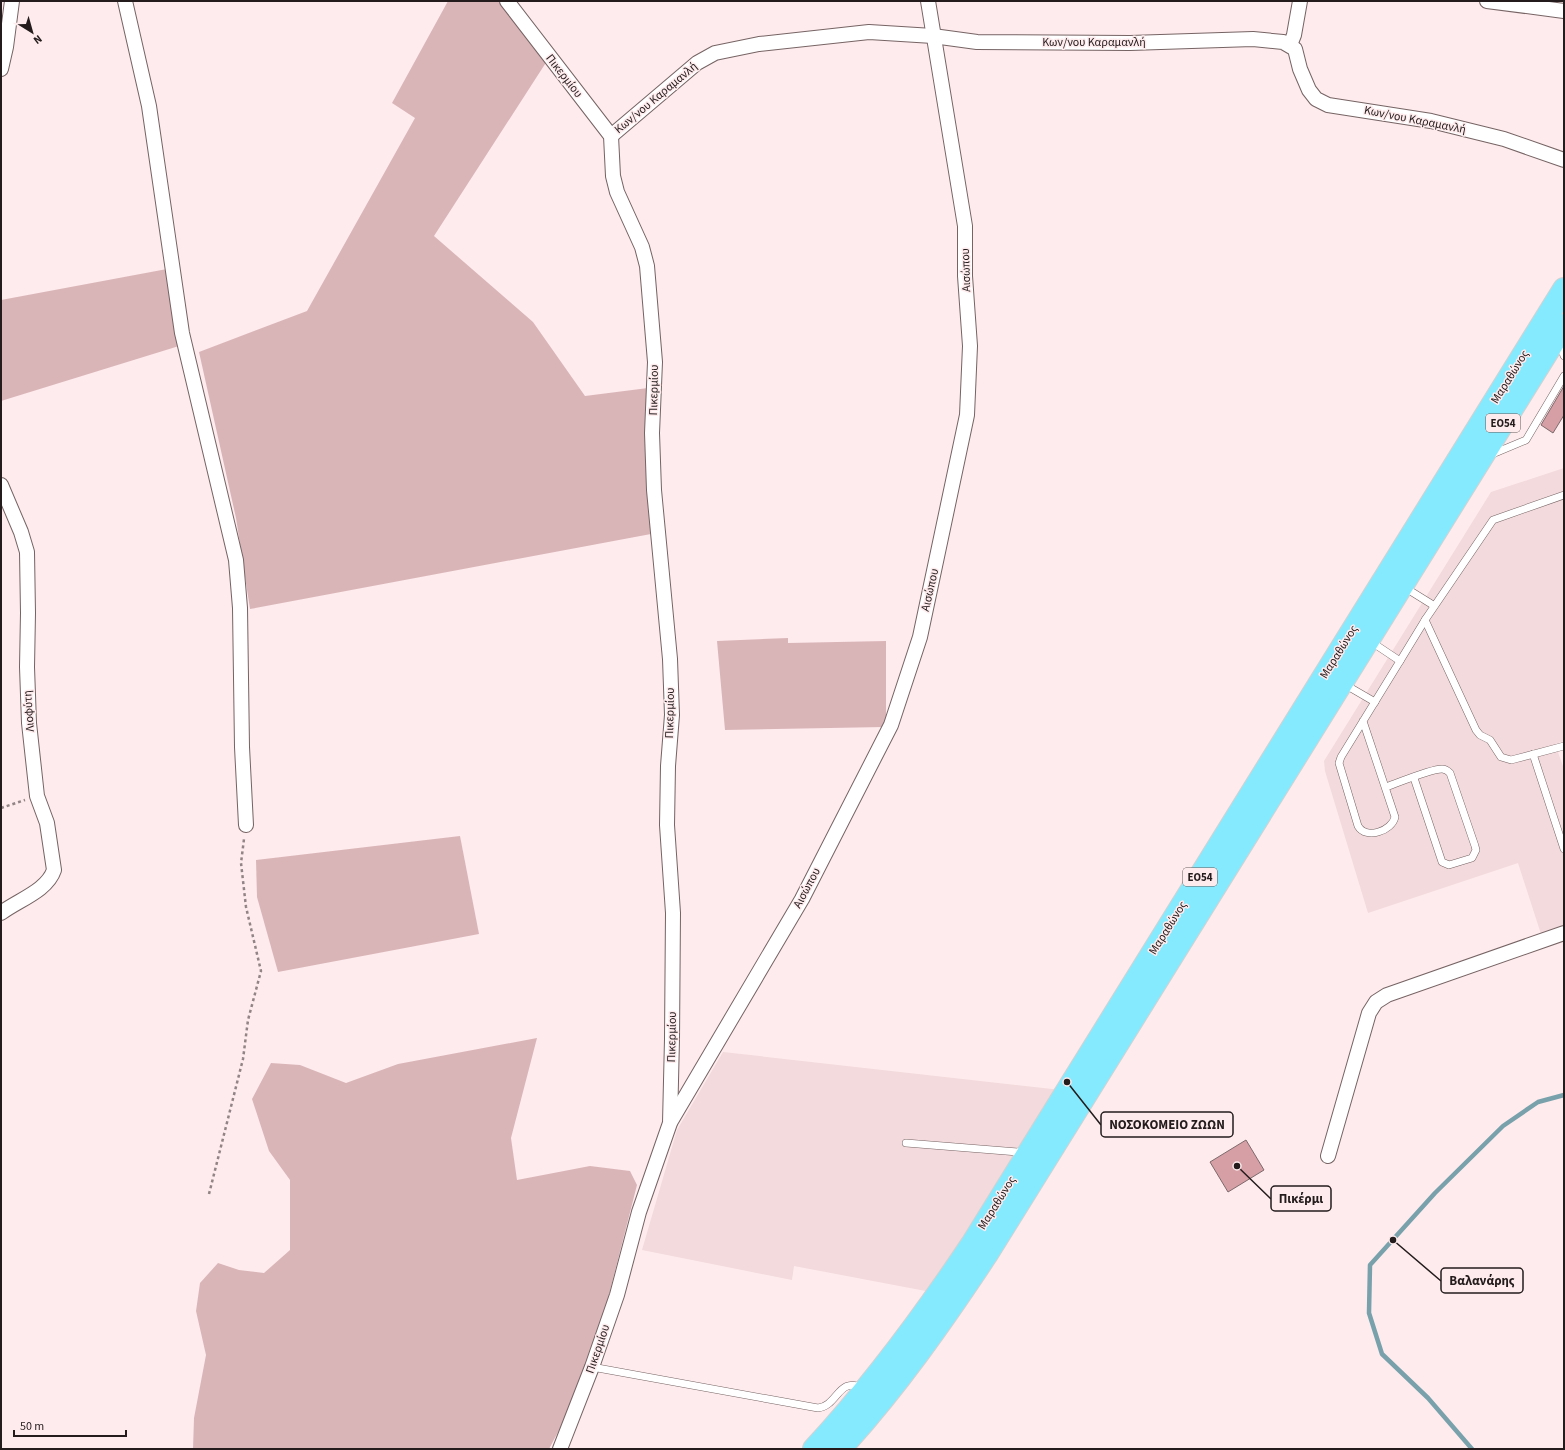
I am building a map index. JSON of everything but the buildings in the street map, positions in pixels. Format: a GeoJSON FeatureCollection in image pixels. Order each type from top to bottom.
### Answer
{"type":"FeatureCollection","features":[{"type":"Feature","properties":{"kind":"main road","name":"Μαραθώνος"},"geometry":{"type":"LineString","coordinates":[[814,1449],[888,1363],[932,1303],[972,1244],[1564,289]]}},
{"type":"Feature","properties":{"kind":"main road","name":"Μαραθώνος"},"geometry":{"type":"LineString","coordinates":[[840,1449],[902,1375],[944,1318],[987,1254],[1561,330]]}},
{"type":"Feature","properties":{"kind":"street"},"geometry":{"type":"LineString","coordinates":[[1,68],[6,47],[12,1]]}},
{"type":"Feature","properties":{"kind":"street"},"geometry":{"type":"LineString","coordinates":[[125,1],[149,106],[182,333],[236,560],[240,608],[242,747],[246,825]]}},
{"type":"Feature","properties":{"kind":"street","name":"Πικερμίου"},"geometry":{"type":"LineString","coordinates":[[507,1],[610,136],[613,176],[617,192],[642,247],[648,266],[655,362],[652,433],[654,490],[670,660],[672,715],[668,766],[667,825],[673,913],[670,1123],[639,1212],[617,1295],[592,1367],[560,1449]]}},
{"type":"Feature","properties":{"kind":"street","name":"Αισώπου"},"geometry":{"type":"LineString","coordinates":[[670,1123],[806,893],[891,725],[920,637],[967,414],[970,346],[965,276],[965,226],[928,1]]}},
{"type":"Feature","properties":{"kind":"street"},"geometry":{"type":"LineString","coordinates":[[1290,45],[1294,35],[1300,1]]}},
{"type":"Feature","properties":{"kind":"street"},"geometry":{"type":"LineString","coordinates":[[1487,1],[1564,11]]}},
{"type":"Feature","properties":{"kind":"street","name":"Κων/νου Καραμανλή"},"geometry":{"type":"LineString","coordinates":[[610,136],[697,63],[715,53],[759,44],[826,35],[869,32],[933,36],[977,42],[1130,43],[1252,38],[1275,41],[1290,45],[1295,49],[1300,69],[1309,90],[1316,100],[1328,105],[1431,121],[1504,139],[1564,160]]}},
{"type":"Feature","properties":{"kind":"street","name":"Λιοφύτη"},"geometry":{"type":"LineString","coordinates":[[1,485],[21,532],[27,552],[27,667],[29,723],[36,796],[47,823],[54,870],[52,875],[42,887],[1,913]]}},
{"type":"Feature","properties":{"kind":"street"},"geometry":{"type":"LineString","coordinates":[[1328,1156],[1370,1013],[1376,1002],[1387,995],[1564,933]]}},
{"type":"Feature","properties":{"kind":"lane"},"geometry":{"type":"LineString","coordinates":[[1561,330],[1564,356]]}},
{"type":"Feature","properties":{"kind":"lane"},"geometry":{"type":"LineString","coordinates":[[1480,459],[1526,440],[1564,376]]}},
{"type":"Feature","properties":{"kind":"lane"},"geometry":{"type":"LineString","coordinates":[[1363,721],[1395,813],[1394,821],[1388,827],[1373,833],[1364,832],[1358,826],[1339,763],[1341,757],[1433,605],[1493,520],[1564,496]]}},
{"type":"Feature","properties":{"kind":"lane"},"geometry":{"type":"LineString","coordinates":[[1402,586],[1433,605]]}},
{"type":"Feature","properties":{"kind":"lane"},"geometry":{"type":"LineString","coordinates":[[1424,620],[1478,733],[1490,740],[1498,754],[1504,759],[1511,760],[1564,746]]}},
{"type":"Feature","properties":{"kind":"lane"},"geometry":{"type":"LineString","coordinates":[[1368,640],[1400,660]]}},
{"type":"Feature","properties":{"kind":"lane"},"geometry":{"type":"LineString","coordinates":[[1342,682],[1375,702]]}},
{"type":"Feature","properties":{"kind":"lane"},"geometry":{"type":"LineString","coordinates":[[1533,754],[1564,848]]}},
{"type":"Feature","properties":{"kind":"lane"},"geometry":{"type":"LineString","coordinates":[[1386,787],[1414,778],[1443,769],[1450,773],[1475,846],[1476,850],[1472,858],[1449,865],[1442,862],[1414,778]]}},
{"type":"Feature","properties":{"kind":"lane"},"geometry":{"type":"LineString","coordinates":[[906,1143],[1018,1152],[1027,1155]]}},
{"type":"Feature","properties":{"kind":"lane"},"geometry":{"type":"LineString","coordinates":[[592,1367],[818,1408],[831,1403],[842,1388],[853,1385],[866,1389]]}},
{"type":"Feature","properties":{"kind":"path"},"geometry":{"type":"LineString","coordinates":[[1,808],[36,796]]}},
{"type":"Feature","properties":{"kind":"path"},"geometry":{"type":"LineString","coordinates":[[209,1194],[243,1059],[248,1020],[261,971],[260,960],[246,907],[242,870],[246,825]]}},
{"type":"Feature","properties":{"kind":"shaded area"},"geometry":{"type":"Polygon","coordinates":[[[448,1],[500,1],[547,61],[434,236],[533,322],[585,396],[648,388],[651,534],[250,609],[236,518],[199,352],[307,311],[415,118],[392,103],[448,1]]]}},
{"type":"Feature","properties":{"kind":"shaded area"},"geometry":{"type":"Polygon","coordinates":[[[167,269],[179,346],[1,401],[1,300],[167,269]]]}},
{"type":"Feature","properties":{"kind":"shaded area"},"geometry":{"type":"Polygon","coordinates":[[[1564,468],[1564,741],[1555,744],[1564,769],[1564,926],[1541,934],[1518,863],[1368,913],[1325,771],[1324,761],[1491,492],[1564,468]]]}},
{"type":"Feature","properties":{"kind":"shaded area"},"geometry":{"type":"Polygon","coordinates":[[[788,638],[788,643],[886,641],[886,721],[884,727],[725,730],[717,641],[788,638]]]}},
{"type":"Feature","properties":{"kind":"shaded area"},"geometry":{"type":"Polygon","coordinates":[[[460,836],[479,934],[278,972],[257,897],[256,860],[460,836]]]}},
{"type":"Feature","properties":{"kind":"shaded area"},"geometry":{"type":"Polygon","coordinates":[[[537,1038],[511,1138],[517,1180],[590,1166],[630,1171],[637,1185],[603,1318],[566,1417],[549,1449],[193,1449],[194,1418],[206,1355],[196,1311],[200,1283],[218,1263],[239,1270],[264,1273],[290,1250],[290,1180],[269,1151],[252,1099],[271,1063],[300,1065],[346,1083],[398,1064],[537,1038]]]}},
{"type":"Feature","properties":{"kind":"shaded area"},"geometry":{"type":"Polygon","coordinates":[[[723,1052],[1061,1090],[931,1292],[794,1266],[792,1280],[642,1250],[677,1130],[723,1052]]]}},
{"type":"Feature","properties":{"kind":"waterway"},"geometry":{"type":"LineString","coordinates":[[1472,1449],[1428,1398],[1382,1354],[1369,1313],[1370,1265],[1435,1193],[1503,1126],[1538,1102],[1564,1095]]}},
{"type":"Feature","properties":{"kind":"place","name":"ΝΟΣΟΚΟΜΕΙΟ ΖΩΩΝ"},"geometry":{"type":"Point","coordinates":[1067,1082]}},
{"type":"Feature","properties":{"kind":"place","name":"Πικέρμι"},"geometry":{"type":"Point","coordinates":[1237,1166]}},
{"type":"Feature","properties":{"kind":"place","name":"Βαλανάρης"},"geometry":{"type":"Point","coordinates":[1393,1240]}}]}
